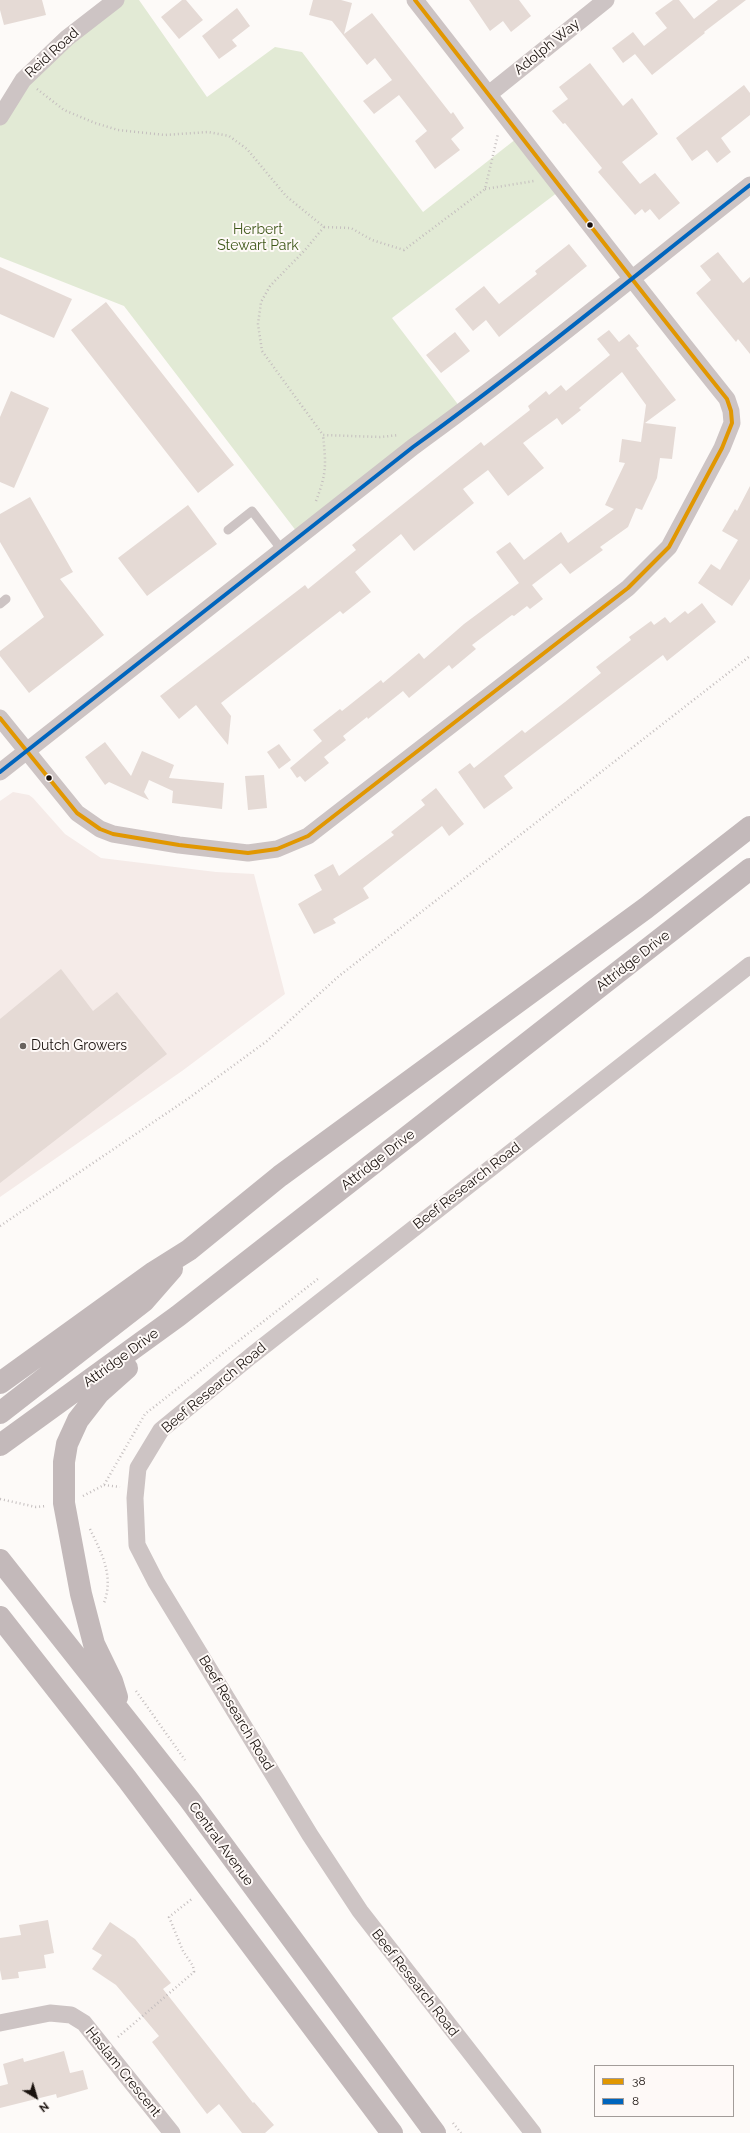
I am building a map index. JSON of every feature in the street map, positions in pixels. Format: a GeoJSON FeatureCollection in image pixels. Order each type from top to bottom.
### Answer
{"type":"FeatureCollection","features":[{"type":"Feature","properties":{"kind":"main road"},"geometry":{"type":"LineString","coordinates":[[2,1380],[154,1272],[189,1250],[280,1176],[646,908],[750,826]]}},
{"type":"Feature","properties":{"kind":"main road","name":"Attridge Drive"},"geometry":{"type":"LineString","coordinates":[[0,1445],[178,1316],[750,869]]}},
{"type":"Feature","properties":{"kind":"main road"},"geometry":{"type":"LineString","coordinates":[[0,1413],[144,1301],[189,1250]]}},
{"type":"Feature","properties":{"kind":"main road"},"geometry":{"type":"LineString","coordinates":[[123,1715],[112,1681],[94,1644],[88,1621],[64,1503],[64,1462],[67,1444],[78,1420],[99,1393],[141,1355],[178,1316]]}},
{"type":"Feature","properties":{"kind":"main road","name":"Central Avenue"},"geometry":{"type":"LineString","coordinates":[[0,1560],[189,1799],[444,2127]]}},
{"type":"Feature","properties":{"kind":"main road"},"geometry":{"type":"LineString","coordinates":[[0,1617],[131,1786],[392,2133]]}},
{"type":"Feature","properties":{"kind":"street","name":"Reid Road"},"geometry":{"type":"LineString","coordinates":[[0,117],[23,80],[67,38],[116,0]]}},
{"type":"Feature","properties":{"kind":"street"},"geometry":{"type":"LineString","coordinates":[[0,718],[77,813],[100,829],[113,834],[217,850],[248,853],[277,849],[308,836],[628,588],[669,547],[722,448],[732,423],[731,411],[727,399],[631,280],[415,0]]}},
{"type":"Feature","properties":{"kind":"street","name":"Adolph Way"},"geometry":{"type":"LineString","coordinates":[[489,94],[606,0]]}},
{"type":"Feature","properties":{"kind":"street"},"geometry":{"type":"LineString","coordinates":[[0,772],[282,550],[631,280],[750,185]]}},
{"type":"Feature","properties":{"kind":"street","name":"Beef Research Road"},"geometry":{"type":"LineString","coordinates":[[533,2133],[360,1911],[310,1835],[156,1582],[137,1545],[135,1498],[138,1468],[161,1430],[251,1356],[750,965]]}},
{"type":"Feature","properties":{"kind":"street","name":"Haslam Crescent"},"geometry":{"type":"LineString","coordinates":[[0,2023],[50,2013],[71,2015],[84,2023],[172,2133]]}},
{"type":"Feature","properties":{"kind":"lane"},"geometry":{"type":"LineString","coordinates":[[228,530],[252,511],[282,550]]}},
{"type":"Feature","properties":{"kind":"path"},"geometry":{"type":"LineString","coordinates":[[37,89],[64,110],[118,130],[165,135],[208,132],[229,136],[247,149],[286,196],[324,227],[331,229],[351,228],[372,240],[404,250],[485,189],[535,181]]}},
{"type":"Feature","properties":{"kind":"path"},"geometry":{"type":"LineString","coordinates":[[485,189],[498,133]]}},
{"type":"Feature","properties":{"kind":"path"},"geometry":{"type":"LineString","coordinates":[[315,504],[325,478],[326,462],[323,435],[262,351],[258,324],[261,302],[270,286],[305,250],[324,227]]}},
{"type":"Feature","properties":{"kind":"path"},"geometry":{"type":"LineString","coordinates":[[323,435],[380,437],[403,435]]}},
{"type":"Feature","properties":{"kind":"path"},"geometry":{"type":"LineString","coordinates":[[0,1226],[190,1098],[266,1041],[339,976],[750,656]]}},
{"type":"Feature","properties":{"kind":"path"},"geometry":{"type":"LineString","coordinates":[[0,1499],[36,1507],[64,1503],[80,1498],[104,1485]]}},
{"type":"Feature","properties":{"kind":"path"},"geometry":{"type":"LineString","coordinates":[[90,1528],[107,1568],[108,1593],[104,1605]]}},
{"type":"Feature","properties":{"kind":"path"},"geometry":{"type":"LineString","coordinates":[[136,1690],[187,1763]]}},
{"type":"Feature","properties":{"kind":"path"},"geometry":{"type":"LineString","coordinates":[[117,2037],[194,1972],[193,1966],[183,1951],[169,1917],[190,1900]]}},
{"type":"Feature","properties":{"kind":"path"},"geometry":{"type":"LineString","coordinates":[[444,2127],[461,2133]]}},
{"type":"Feature","properties":{"kind":"shaded area","name":"Dutch Growers"},"geometry":{"type":"Polygon","coordinates":[[[13,792],[29,795],[33,798],[65,834],[101,858],[216,872],[254,874],[285,994],[182,1071],[0,1197],[0,801],[13,792]]]}},
{"type":"Feature","properties":{"kind":"green space","name":"Herbert Stewart Park"},"geometry":{"type":"Polygon","coordinates":[[[116,0],[139,0],[207,97],[275,47],[302,52],[423,212],[521,135],[562,189],[392,318],[463,411],[300,536],[124,306],[0,257],[0,117],[23,80],[116,0]]]}},
{"type":"Feature","properties":{"kind":"building"},"geometry":{"type":"Polygon","coordinates":[[[0,0],[42,0],[46,15],[4,25],[0,10],[0,0]]]}},
{"type":"Feature","properties":{"kind":"building"},"geometry":{"type":"Polygon","coordinates":[[[182,0],[186,0],[203,20],[179,39],[161,17],[182,0]]]}},
{"type":"Feature","properties":{"kind":"building"},"geometry":{"type":"Polygon","coordinates":[[[313,0],[341,0],[352,3],[344,34],[372,13],[451,114],[453,112],[464,128],[451,139],[460,150],[435,169],[415,141],[427,131],[399,95],[374,114],[363,101],[392,80],[375,58],[367,65],[332,21],[309,15],[313,0]]]}},
{"type":"Feature","properties":{"kind":"building"},"geometry":{"type":"Polygon","coordinates":[[[469,0],[519,0],[531,16],[511,32],[503,21],[490,31],[469,0]]]}},
{"type":"Feature","properties":{"kind":"building"},"geometry":{"type":"Polygon","coordinates":[[[673,0],[679,0],[694,19],[718,0],[746,0],[652,75],[635,54],[623,63],[612,48],[633,32],[644,46],[667,28],[655,13],[673,0]]]}},
{"type":"Feature","properties":{"kind":"building"},"geometry":{"type":"Polygon","coordinates":[[[237,8],[250,26],[232,40],[237,46],[219,59],[202,36],[237,8]]]}},
{"type":"Feature","properties":{"kind":"building"},"geometry":{"type":"Polygon","coordinates":[[[590,63],[623,106],[632,98],[658,134],[622,162],[640,184],[655,173],[680,203],[659,220],[650,209],[645,213],[642,209],[635,215],[598,172],[602,168],[565,123],[563,124],[552,111],[568,99],[559,87],[590,63]]]}},
{"type":"Feature","properties":{"kind":"building"},"geometry":{"type":"Polygon","coordinates":[[[744,85],[750,93],[750,115],[721,138],[731,152],[717,163],[707,150],[692,161],[676,138],[744,85]]]}},
{"type":"Feature","properties":{"kind":"building"},"geometry":{"type":"Polygon","coordinates":[[[569,244],[587,266],[499,337],[486,320],[473,331],[455,309],[484,286],[499,304],[537,274],[535,271],[569,244]]]}},
{"type":"Feature","properties":{"kind":"building"},"geometry":{"type":"Polygon","coordinates":[[[718,252],[743,283],[750,277],[750,354],[738,339],[736,342],[696,293],[711,280],[700,266],[718,252]]]}},
{"type":"Feature","properties":{"kind":"building"},"geometry":{"type":"Polygon","coordinates":[[[0,267],[72,299],[54,338],[0,314],[0,267]]]}},
{"type":"Feature","properties":{"kind":"building"},"geometry":{"type":"Polygon","coordinates":[[[106,302],[234,465],[198,493],[71,330],[106,302]]]}},
{"type":"Feature","properties":{"kind":"building"},"geometry":{"type":"Polygon","coordinates":[[[609,330],[619,342],[629,334],[639,346],[636,348],[676,400],[645,423],[676,427],[672,459],[660,458],[657,478],[642,510],[636,508],[628,527],[600,547],[603,550],[570,574],[561,563],[532,585],[543,599],[530,609],[527,606],[514,616],[512,615],[472,645],[476,649],[452,669],[449,665],[409,698],[403,691],[368,719],[367,717],[343,736],[346,740],[324,757],[329,763],[305,782],[300,776],[297,778],[290,768],[322,741],[313,730],[340,709],[342,711],[381,680],[383,683],[419,653],[424,659],[464,624],[519,583],[496,552],[510,542],[524,560],[561,532],[568,543],[614,509],[605,505],[625,463],[619,462],[622,439],[641,442],[646,405],[622,372],[579,408],[581,410],[562,425],[557,418],[523,443],[544,468],[508,496],[488,470],[463,489],[474,503],[414,551],[401,534],[355,572],[371,592],[343,614],[340,611],[221,703],[231,716],[228,745],[196,705],[179,719],[160,696],[305,585],[308,589],[356,550],[352,545],[481,442],[484,446],[530,410],[528,406],[546,391],[549,395],[561,385],[566,391],[610,355],[597,339],[609,330]]]}},
{"type":"Feature","properties":{"kind":"building"},"geometry":{"type":"Polygon","coordinates":[[[455,332],[470,351],[441,373],[426,355],[455,332]]]}},
{"type":"Feature","properties":{"kind":"building"},"geometry":{"type":"Polygon","coordinates":[[[11,391],[49,408],[14,488],[0,482],[0,417],[11,391]]]}},
{"type":"Feature","properties":{"kind":"building"},"geometry":{"type":"Polygon","coordinates":[[[750,486],[750,579],[732,606],[698,583],[711,564],[720,570],[738,540],[722,531],[735,509],[737,511],[750,486]]]}},
{"type":"Feature","properties":{"kind":"building"},"geometry":{"type":"Polygon","coordinates":[[[30,497],[73,572],[60,579],[104,635],[29,693],[0,656],[0,651],[44,617],[0,542],[0,514],[30,497]]]}},
{"type":"Feature","properties":{"kind":"building"},"geometry":{"type":"Polygon","coordinates":[[[188,505],[217,544],[147,596],[118,558],[188,505]]]}},
{"type":"Feature","properties":{"kind":"building"},"geometry":{"type":"Polygon","coordinates":[[[702,603],[716,622],[667,661],[663,655],[504,776],[513,788],[484,809],[458,772],[470,763],[474,768],[522,730],[525,733],[565,702],[601,673],[596,667],[631,640],[629,637],[651,621],[654,625],[665,617],[670,623],[685,611],[688,614],[702,603]]]}},
{"type":"Feature","properties":{"kind":"building"},"geometry":{"type":"Polygon","coordinates":[[[105,742],[131,776],[142,751],[174,765],[169,778],[224,783],[222,809],[172,803],[173,791],[149,780],[144,792],[149,800],[109,782],[105,785],[85,757],[105,742]]]}},
{"type":"Feature","properties":{"kind":"building"},"geometry":{"type":"Polygon","coordinates":[[[279,744],[291,760],[279,769],[267,752],[279,744]]]}},
{"type":"Feature","properties":{"kind":"building"},"geometry":{"type":"Polygon","coordinates":[[[264,775],[267,808],[248,810],[245,776],[264,775]]]}},
{"type":"Feature","properties":{"kind":"building"},"geometry":{"type":"Polygon","coordinates":[[[436,788],[464,824],[449,836],[442,826],[363,888],[369,898],[333,919],[336,923],[314,934],[298,904],[322,890],[314,875],[333,864],[339,876],[394,835],[391,832],[425,805],[421,800],[436,788]]]}},
{"type":"Feature","properties":{"kind":"building"},"geometry":{"type":"Polygon","coordinates":[[[61,969],[93,1011],[117,992],[167,1054],[0,1183],[0,1019],[61,969]]]}},
{"type":"Feature","properties":{"kind":"building"},"geometry":{"type":"Polygon","coordinates":[[[48,1920],[54,1953],[44,1955],[46,1968],[18,1972],[19,1978],[2,1980],[0,1970],[0,1938],[21,1935],[19,1925],[48,1920]]]}},
{"type":"Feature","properties":{"kind":"building"},"geometry":{"type":"Polygon","coordinates":[[[110,1922],[135,1939],[171,1983],[163,1989],[253,2103],[254,2102],[274,2125],[265,2133],[242,2133],[219,2104],[207,2114],[152,2042],[159,2036],[116,1985],[92,1969],[102,1955],[92,1949],[110,1922]]]}},
{"type":"Feature","properties":{"kind":"building"},"geometry":{"type":"Polygon","coordinates":[[[64,2051],[70,2073],[83,2070],[88,2089],[57,2098],[56,2094],[0,2108],[0,2086],[8,2084],[3,2064],[23,2058],[24,2062],[64,2051]]]}},
{"type":"Feature","properties":{"kind":"transit line","name":"38"},"geometry":{"type":"LineString","coordinates":[[0,718],[77,813],[100,829],[113,834],[179,845],[248,853],[277,849],[308,836],[628,588],[669,547],[722,448],[732,423],[731,411],[727,399],[415,0]]}},
{"type":"Feature","properties":{"kind":"transit line","name":"8"},"geometry":{"type":"LineString","coordinates":[[0,772],[413,447],[541,351],[750,185]]}},
{"type":"Feature","properties":{"kind":"place","name":"Dutch Growers"},"geometry":{"type":"Point","coordinates":[23,1046]}}]}
